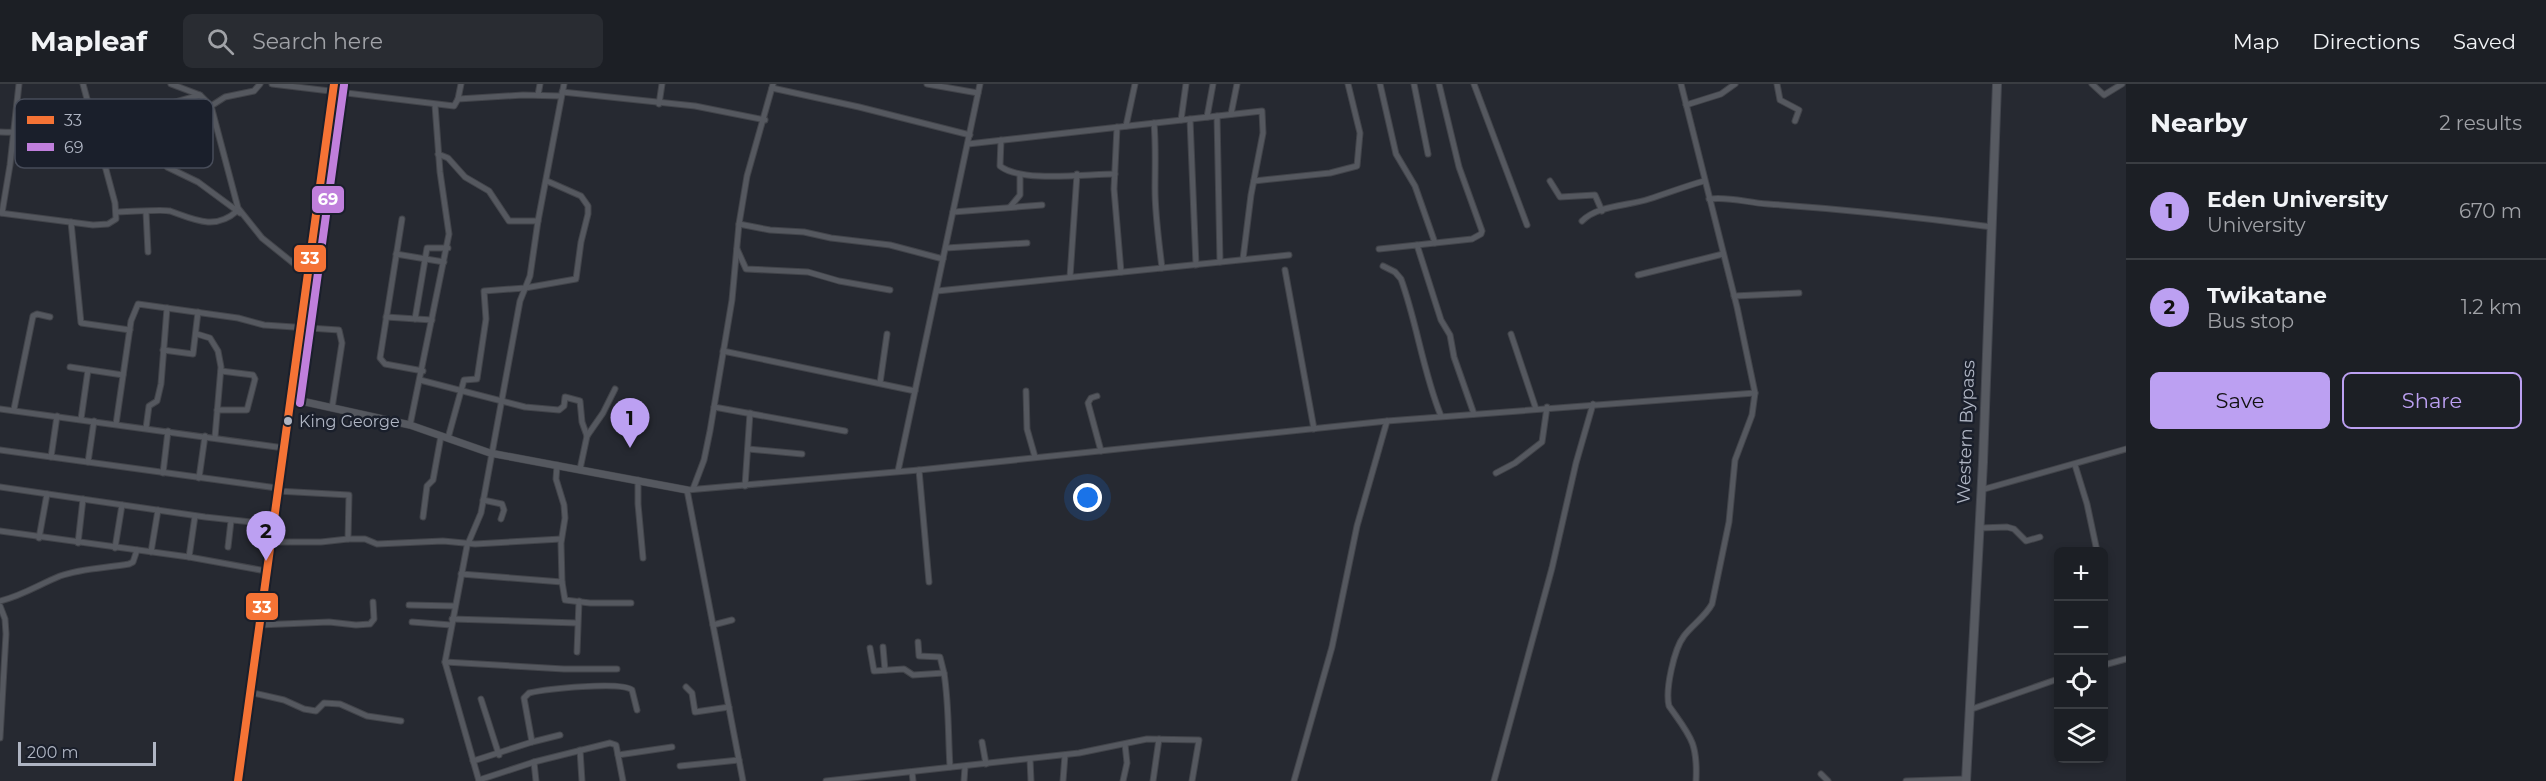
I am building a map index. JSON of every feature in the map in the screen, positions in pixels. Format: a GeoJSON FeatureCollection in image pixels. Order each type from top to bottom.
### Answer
{"type":"FeatureCollection","features":[{"type":"Feature","properties":{"kind":"main road","name":"Western Bypass"},"geometry":{"type":"LineString","coordinates":[[1966,780],[1998,84]]}},
{"type":"Feature","properties":{"kind":"street"},"geometry":{"type":"LineString","coordinates":[[17,99],[19,84]]}},
{"type":"Feature","properties":{"kind":"street"},"geometry":{"type":"LineString","coordinates":[[83,84],[87,99]]}},
{"type":"Feature","properties":{"kind":"street"},"geometry":{"type":"LineString","coordinates":[[171,84],[200,95],[204,99]]}},
{"type":"Feature","properties":{"kind":"street"},"geometry":{"type":"LineString","coordinates":[[213,105],[225,96],[254,91],[260,84]]}},
{"type":"Feature","properties":{"kind":"street"},"geometry":{"type":"LineString","coordinates":[[272,84],[333,88],[435,105],[454,106],[458,99],[460,84]]}},
{"type":"Feature","properties":{"kind":"street"},"geometry":{"type":"LineString","coordinates":[[538,95],[540,84]]}},
{"type":"Feature","properties":{"kind":"street"},"geometry":{"type":"LineString","coordinates":[[564,84],[531,270],[520,301],[483,500],[479,519],[467,543],[445,662],[479,780],[534,762],[610,743],[616,745],[623,781]]}},
{"type":"Feature","properties":{"kind":"street"},"geometry":{"type":"LineString","coordinates":[[659,104],[662,84]]}},
{"type":"Feature","properties":{"kind":"street"},"geometry":{"type":"LineString","coordinates":[[927,84],[978,93]]}},
{"type":"Feature","properties":{"kind":"street"},"geometry":{"type":"LineString","coordinates":[[898,471],[980,84]]}},
{"type":"Feature","properties":{"kind":"street"},"geometry":{"type":"LineString","coordinates":[[1126,126],[1135,84]]}},
{"type":"Feature","properties":{"kind":"street"},"geometry":{"type":"LineString","coordinates":[[1181,120],[1186,84]]}},
{"type":"Feature","properties":{"kind":"street"},"geometry":{"type":"LineString","coordinates":[[1207,117],[1214,84]]}},
{"type":"Feature","properties":{"kind":"street"},"geometry":{"type":"LineString","coordinates":[[1231,114],[1237,84]]}},
{"type":"Feature","properties":{"kind":"street"},"geometry":{"type":"LineString","coordinates":[[1254,181],[1330,173],[1357,166],[1360,133],[1348,84]]}},
{"type":"Feature","properties":{"kind":"street"},"geometry":{"type":"LineString","coordinates":[[1380,84],[1396,154],[1415,186],[1435,243]]}},
{"type":"Feature","properties":{"kind":"street"},"geometry":{"type":"LineString","coordinates":[[1414,84],[1428,154]]}},
{"type":"Feature","properties":{"kind":"street"},"geometry":{"type":"LineString","coordinates":[[1379,249],[1472,239],[1481,234],[1482,231],[1455,154],[1439,84]]}},
{"type":"Feature","properties":{"kind":"street"},"geometry":{"type":"LineString","coordinates":[[1474,84],[1527,225]]}},
{"type":"Feature","properties":{"kind":"street"},"geometry":{"type":"LineString","coordinates":[[1681,84],[1734,296],[1755,393],[1752,415],[1733,467],[1729,522],[1712,604],[1706,615],[1682,638],[1669,688],[1669,706],[1681,720],[1695,749],[1696,781]]}},
{"type":"Feature","properties":{"kind":"street"},"geometry":{"type":"LineString","coordinates":[[1686,105],[1721,94],[1735,84]]}},
{"type":"Feature","properties":{"kind":"street"},"geometry":{"type":"LineString","coordinates":[[2092,84],[2103,95],[2122,84]]}},
{"type":"Feature","properties":{"kind":"street"},"geometry":{"type":"LineString","coordinates":[[743,781],[690,490],[704,460],[732,300],[736,247],[747,176],[765,120],[772,85],[970,135]]}},
{"type":"Feature","properties":{"kind":"street"},"geometry":{"type":"LineString","coordinates":[[1779,85],[1780,99],[1798,110],[1795,122]]}},
{"type":"Feature","properties":{"kind":"street"},"geometry":{"type":"LineString","coordinates":[[238,781],[333,88]]}},
{"type":"Feature","properties":{"kind":"street"},"geometry":{"type":"LineString","coordinates":[[458,99],[562,94],[695,106],[765,120]]}},
{"type":"Feature","properties":{"kind":"street"},"geometry":{"type":"LineString","coordinates":[[185,99],[200,95]]}},
{"type":"Feature","properties":{"kind":"street"},"geometry":{"type":"LineString","coordinates":[[410,425],[448,248],[449,221],[438,154],[435,105]]}},
{"type":"Feature","properties":{"kind":"street"},"geometry":{"type":"LineString","coordinates":[[968,144],[1263,111],[1263,133],[1244,260]]}},
{"type":"Feature","properties":{"kind":"street"},"geometry":{"type":"LineString","coordinates":[[15,112],[10,165],[1,213],[71,222],[108,224],[114,222],[117,213],[105,168]]}},
{"type":"Feature","properties":{"kind":"street"},"geometry":{"type":"LineString","coordinates":[[213,113],[239,213]]}},
{"type":"Feature","properties":{"kind":"street"},"geometry":{"type":"LineString","coordinates":[[1217,116],[1220,262]]}},
{"type":"Feature","properties":{"kind":"street"},"geometry":{"type":"LineString","coordinates":[[1190,119],[1193,175],[1192,228],[1196,265]]}},
{"type":"Feature","properties":{"kind":"street"},"geometry":{"type":"LineString","coordinates":[[1154,123],[1157,152],[1155,188],[1162,268]]}},
{"type":"Feature","properties":{"kind":"street"},"geometry":{"type":"LineString","coordinates":[[1117,127],[1115,174],[1121,272]]}},
{"type":"Feature","properties":{"kind":"street"},"geometry":{"type":"LineString","coordinates":[[0,132],[12,133]]}},
{"type":"Feature","properties":{"kind":"street"},"geometry":{"type":"LineString","coordinates":[[1001,140],[1000,166],[1020,175],[1055,177],[1077,174],[1115,174]]}},
{"type":"Feature","properties":{"kind":"street"},"geometry":{"type":"LineString","coordinates":[[438,154],[448,158],[465,177],[489,191],[509,220],[538,221]]}},
{"type":"Feature","properties":{"kind":"street"},"geometry":{"type":"LineString","coordinates":[[169,168],[203,186],[239,213],[271,246],[308,274]]}},
{"type":"Feature","properties":{"kind":"street"},"geometry":{"type":"LineString","coordinates":[[1070,277],[1077,174]]}},
{"type":"Feature","properties":{"kind":"street"},"geometry":{"type":"LineString","coordinates":[[1010,207],[1020,195],[1020,175]]}},
{"type":"Feature","properties":{"kind":"street"},"geometry":{"type":"LineString","coordinates":[[423,517],[427,486],[433,480],[444,437],[465,379],[477,379],[485,326],[483,291],[525,288],[572,281],[577,278],[588,206],[581,196],[547,181]]}},
{"type":"Feature","properties":{"kind":"street"},"geometry":{"type":"LineString","coordinates":[[1550,181],[1560,197],[1595,195],[1602,211]]}},
{"type":"Feature","properties":{"kind":"street"},"geometry":{"type":"LineString","coordinates":[[1582,221],[1602,211],[1647,200],[1704,181]]}},
{"type":"Feature","properties":{"kind":"street"},"geometry":{"type":"LineString","coordinates":[[1709,199],[1722,197],[1758,204],[1992,227]]}},
{"type":"Feature","properties":{"kind":"street"},"geometry":{"type":"LineString","coordinates":[[953,212],[1042,205]]}},
{"type":"Feature","properties":{"kind":"street"},"geometry":{"type":"LineString","coordinates":[[117,213],[170,211],[185,218],[215,223],[239,213]]}},
{"type":"Feature","properties":{"kind":"street"},"geometry":{"type":"LineString","coordinates":[[146,212],[148,252]]}},
{"type":"Feature","properties":{"kind":"street"},"geometry":{"type":"LineString","coordinates":[[402,219],[380,354],[381,362],[423,371]]}},
{"type":"Feature","properties":{"kind":"street"},"geometry":{"type":"LineString","coordinates":[[71,222],[80,322],[130,330]]}},
{"type":"Feature","properties":{"kind":"street"},"geometry":{"type":"LineString","coordinates":[[739,224],[890,246],[944,259]]}},
{"type":"Feature","properties":{"kind":"street"},"geometry":{"type":"LineString","coordinates":[[946,248],[1027,243]]}},
{"type":"Feature","properties":{"kind":"street"},"geometry":{"type":"LineString","coordinates":[[1418,245],[1441,320],[1451,337],[1452,351],[1474,414]]}},
{"type":"Feature","properties":{"kind":"street"},"geometry":{"type":"LineString","coordinates":[[415,319],[428,247],[448,248]]}},
{"type":"Feature","properties":{"kind":"street"},"geometry":{"type":"LineString","coordinates":[[736,247],[746,268],[808,272],[840,282],[890,290]]}},
{"type":"Feature","properties":{"kind":"street"},"geometry":{"type":"LineString","coordinates":[[396,254],[444,262]]}},
{"type":"Feature","properties":{"kind":"street"},"geometry":{"type":"LineString","coordinates":[[1638,274],[1723,254]]}},
{"type":"Feature","properties":{"kind":"street"},"geometry":{"type":"LineString","coordinates":[[937,291],[1289,255]]}},
{"type":"Feature","properties":{"kind":"street"},"geometry":{"type":"LineString","coordinates":[[1383,266],[1395,272],[1402,282],[1432,392],[1441,416]]}},
{"type":"Feature","properties":{"kind":"street"},"geometry":{"type":"LineString","coordinates":[[1285,270],[1314,429]]}},
{"type":"Feature","properties":{"kind":"street"},"geometry":{"type":"LineString","coordinates":[[1734,296],[1799,293]]}},
{"type":"Feature","properties":{"kind":"street"},"geometry":{"type":"LineString","coordinates":[[116,424],[136,305],[238,318],[264,325],[337,328],[341,332],[342,343],[332,408]]}},
{"type":"Feature","properties":{"kind":"street"},"geometry":{"type":"LineString","coordinates":[[146,428],[150,405],[157,401],[160,387],[167,308]]}},
{"type":"Feature","properties":{"kind":"street"},"geometry":{"type":"LineString","coordinates":[[163,350],[193,354],[198,312]]}},
{"type":"Feature","properties":{"kind":"street"},"geometry":{"type":"LineString","coordinates":[[14,410],[33,316],[37,314],[50,317]]}},
{"type":"Feature","properties":{"kind":"street"},"geometry":{"type":"LineString","coordinates":[[386,317],[432,320]]}},
{"type":"Feature","properties":{"kind":"street"},"geometry":{"type":"LineString","coordinates":[[197,334],[209,337],[213,341],[220,360],[215,438]]}},
{"type":"Feature","properties":{"kind":"street"},"geometry":{"type":"LineString","coordinates":[[880,383],[887,334]]}},
{"type":"Feature","properties":{"kind":"street"},"geometry":{"type":"LineString","coordinates":[[1511,334],[1536,408]]}},
{"type":"Feature","properties":{"kind":"street"},"geometry":{"type":"LineString","coordinates":[[723,351],[915,392]]}},
{"type":"Feature","properties":{"kind":"street"},"geometry":{"type":"LineString","coordinates":[[70,367],[123,375]]}},
{"type":"Feature","properties":{"kind":"street"},"geometry":{"type":"LineString","coordinates":[[81,419],[88,370]]}},
{"type":"Feature","properties":{"kind":"street"},"geometry":{"type":"LineString","coordinates":[[217,410],[247,411],[255,379],[253,375],[221,371]]}},
{"type":"Feature","properties":{"kind":"street"},"geometry":{"type":"LineString","coordinates":[[420,380],[525,407],[559,410],[564,406],[566,397],[580,400],[582,422],[587,436]]}},
{"type":"Feature","properties":{"kind":"street"},"geometry":{"type":"LineString","coordinates":[[580,469],[587,436],[603,413],[615,388]]}},
{"type":"Feature","properties":{"kind":"street"},"geometry":{"type":"LineString","coordinates":[[1026,392],[1027,429],[1035,457]]}},
{"type":"Feature","properties":{"kind":"street"},"geometry":{"type":"LineString","coordinates":[[291,400],[410,425],[490,453],[690,490],[919,470],[1441,416],[1755,393]]}},
{"type":"Feature","properties":{"kind":"street"},"geometry":{"type":"LineString","coordinates":[[1097,396],[1091,398],[1088,403],[1101,451]]}},
{"type":"Feature","properties":{"kind":"street"},"geometry":{"type":"LineString","coordinates":[[1494,781],[1552,568],[1576,463],[1593,404]]}},
{"type":"Feature","properties":{"kind":"street"},"geometry":{"type":"LineString","coordinates":[[714,407],[845,431]]}},
{"type":"Feature","properties":{"kind":"street"},"geometry":{"type":"LineString","coordinates":[[1496,473],[1515,463],[1542,442],[1547,407]]}},
{"type":"Feature","properties":{"kind":"street"},"geometry":{"type":"LineString","coordinates":[[0,408],[284,448]]}},
{"type":"Feature","properties":{"kind":"street"},"geometry":{"type":"LineString","coordinates":[[746,486],[750,413]]}},
{"type":"Feature","properties":{"kind":"street"},"geometry":{"type":"LineString","coordinates":[[51,457],[57,416]]}},
{"type":"Feature","properties":{"kind":"street"},"geometry":{"type":"LineString","coordinates":[[88,462],[94,421]]}},
{"type":"Feature","properties":{"kind":"street"},"geometry":{"type":"LineString","coordinates":[[1294,781],[1332,647],[1357,526],[1387,421]]}},
{"type":"Feature","properties":{"kind":"street"},"geometry":{"type":"LineString","coordinates":[[163,473],[168,431]]}},
{"type":"Feature","properties":{"kind":"street"},"geometry":{"type":"LineString","coordinates":[[199,478],[205,436]]}},
{"type":"Feature","properties":{"kind":"street"},"geometry":{"type":"LineString","coordinates":[[748,449],[802,454]]}},
{"type":"Feature","properties":{"kind":"street"},"geometry":{"type":"LineString","coordinates":[[1981,490],[2126,449]]}},
{"type":"Feature","properties":{"kind":"street"},"geometry":{"type":"LineString","coordinates":[[0,450],[277,490],[349,495],[348,539]]}},
{"type":"Feature","properties":{"kind":"street"},"geometry":{"type":"LineString","coordinates":[[557,465],[556,479],[564,505],[565,518],[561,539],[564,600],[631,603]]}},
{"type":"Feature","properties":{"kind":"street"},"geometry":{"type":"LineString","coordinates":[[2074,465],[2087,504],[2096,547]]}},
{"type":"Feature","properties":{"kind":"street"},"geometry":{"type":"LineString","coordinates":[[919,470],[929,582]]}},
{"type":"Feature","properties":{"kind":"street"},"geometry":{"type":"LineString","coordinates":[[638,480],[643,558]]}},
{"type":"Feature","properties":{"kind":"street"},"geometry":{"type":"LineString","coordinates":[[0,487],[272,525]]}},
{"type":"Feature","properties":{"kind":"street"},"geometry":{"type":"LineString","coordinates":[[39,538],[47,494]]}},
{"type":"Feature","properties":{"kind":"street"},"geometry":{"type":"LineString","coordinates":[[78,543],[83,499]]}},
{"type":"Feature","properties":{"kind":"street"},"geometry":{"type":"LineString","coordinates":[[483,500],[502,504],[504,510],[501,519]]}},
{"type":"Feature","properties":{"kind":"street"},"geometry":{"type":"LineString","coordinates":[[115,548],[122,505]]}},
{"type":"Feature","properties":{"kind":"street"},"geometry":{"type":"LineString","coordinates":[[151,552],[158,510]]}},
{"type":"Feature","properties":{"kind":"street"},"geometry":{"type":"LineString","coordinates":[[189,557],[195,516]]}},
{"type":"Feature","properties":{"kind":"street"},"geometry":{"type":"LineString","coordinates":[[228,548],[231,521]]}},
{"type":"Feature","properties":{"kind":"street"},"geometry":{"type":"LineString","coordinates":[[1979,528],[2007,527],[2014,529],[2026,541],[2040,537]]}},
{"type":"Feature","properties":{"kind":"street"},"geometry":{"type":"LineString","coordinates":[[0,531],[189,557],[266,571]]}},
{"type":"Feature","properties":{"kind":"street"},"geometry":{"type":"LineString","coordinates":[[270,542],[365,539],[377,544],[543,542],[561,539]]}},
{"type":"Feature","properties":{"kind":"street"},"geometry":{"type":"LineString","coordinates":[[0,738],[6,634],[0,603],[69,573],[129,564],[133,562],[137,550]]}},
{"type":"Feature","properties":{"kind":"street"},"geometry":{"type":"LineString","coordinates":[[461,574],[562,582]]}},
{"type":"Feature","properties":{"kind":"street"},"geometry":{"type":"LineString","coordinates":[[577,651],[579,601]]}},
{"type":"Feature","properties":{"kind":"street"},"geometry":{"type":"LineString","coordinates":[[259,625],[329,622],[370,624],[374,621],[373,602]]}},
{"type":"Feature","properties":{"kind":"street"},"geometry":{"type":"LineString","coordinates":[[409,605],[454,606]]}},
{"type":"Feature","properties":{"kind":"street"},"geometry":{"type":"LineString","coordinates":[[713,625],[732,620]]}},
{"type":"Feature","properties":{"kind":"street"},"geometry":{"type":"LineString","coordinates":[[412,622],[577,623]]}},
{"type":"Feature","properties":{"kind":"street"},"geometry":{"type":"LineString","coordinates":[[918,642],[919,656],[940,657],[949,700],[947,725],[950,767]]}},
{"type":"Feature","properties":{"kind":"street"},"geometry":{"type":"LineString","coordinates":[[883,646],[885,670]]}},
{"type":"Feature","properties":{"kind":"street"},"geometry":{"type":"LineString","coordinates":[[870,648],[873,669],[904,669],[913,675],[944,673]]}},
{"type":"Feature","properties":{"kind":"street"},"geometry":{"type":"LineString","coordinates":[[2108,663],[2126,658]]}},
{"type":"Feature","properties":{"kind":"street"},"geometry":{"type":"LineString","coordinates":[[445,662],[564,669],[617,669]]}},
{"type":"Feature","properties":{"kind":"street"},"geometry":{"type":"LineString","coordinates":[[1969,710],[2054,680]]}},
{"type":"Feature","properties":{"kind":"street"},"geometry":{"type":"LineString","coordinates":[[532,742],[524,698],[529,693],[599,686],[627,687],[632,690],[637,710]]}},
{"type":"Feature","properties":{"kind":"street"},"geometry":{"type":"LineString","coordinates":[[686,687],[692,693],[695,712],[729,707]]}},
{"type":"Feature","properties":{"kind":"street"},"geometry":{"type":"LineString","coordinates":[[249,692],[284,699],[307,710],[317,710],[324,703],[336,703],[367,716],[401,721]]}},
{"type":"Feature","properties":{"kind":"street"},"geometry":{"type":"LineString","coordinates":[[481,699],[499,754]]}},
{"type":"Feature","properties":{"kind":"street"},"geometry":{"type":"LineString","coordinates":[[473,761],[560,735]]}},
{"type":"Feature","properties":{"kind":"street"},"geometry":{"type":"LineString","coordinates":[[826,781],[1065,755],[1147,739],[1199,740],[1192,781]]}},
{"type":"Feature","properties":{"kind":"street"},"geometry":{"type":"LineString","coordinates":[[1153,781],[1159,740]]}},
{"type":"Feature","properties":{"kind":"street"},"geometry":{"type":"LineString","coordinates":[[982,742],[986,764]]}},
{"type":"Feature","properties":{"kind":"street"},"geometry":{"type":"LineString","coordinates":[[1123,781],[1127,764],[1125,744]]}},
{"type":"Feature","properties":{"kind":"street"},"geometry":{"type":"LineString","coordinates":[[618,755],[672,747]]}},
{"type":"Feature","properties":{"kind":"street"},"geometry":{"type":"LineString","coordinates":[[580,750],[582,781]]}},
{"type":"Feature","properties":{"kind":"street"},"geometry":{"type":"LineString","coordinates":[[1063,781],[1065,755]]}},
{"type":"Feature","properties":{"kind":"street"},"geometry":{"type":"LineString","coordinates":[[1030,759],[1031,781]]}},
{"type":"Feature","properties":{"kind":"street"},"geometry":{"type":"LineString","coordinates":[[680,766],[739,760]]}},
{"type":"Feature","properties":{"kind":"street"},"geometry":{"type":"LineString","coordinates":[[534,762],[536,781]]}},
{"type":"Feature","properties":{"kind":"street"},"geometry":{"type":"LineString","coordinates":[[964,766],[964,781]]}},
{"type":"Feature","properties":{"kind":"street"},"geometry":{"type":"LineString","coordinates":[[912,772],[913,781]]}},
{"type":"Feature","properties":{"kind":"street"},"geometry":{"type":"LineString","coordinates":[[1821,774],[1828,781]]}},
{"type":"Feature","properties":{"kind":"street"},"geometry":{"type":"LineString","coordinates":[[1906,781],[1966,780]]}},
{"type":"Feature","properties":{"kind":"transit line","name":"33"},"geometry":{"type":"LineString","coordinates":[[238,781],[334,84]]}},
{"type":"Feature","properties":{"kind":"transit line","name":"69"},"geometry":{"type":"LineString","coordinates":[[300,403],[344,85]]}},
{"type":"Feature","properties":{"kind":"place","name":"King George"},"geometry":{"type":"Point","coordinates":[288,421]}},
{"type":"Feature","properties":{"kind":"place","name":"Eden University"},"geometry":{"type":"Point","coordinates":[630,448]}},
{"type":"Feature","properties":{"kind":"place","name":"Twikatane"},"geometry":{"type":"Point","coordinates":[266,561]}}]}
